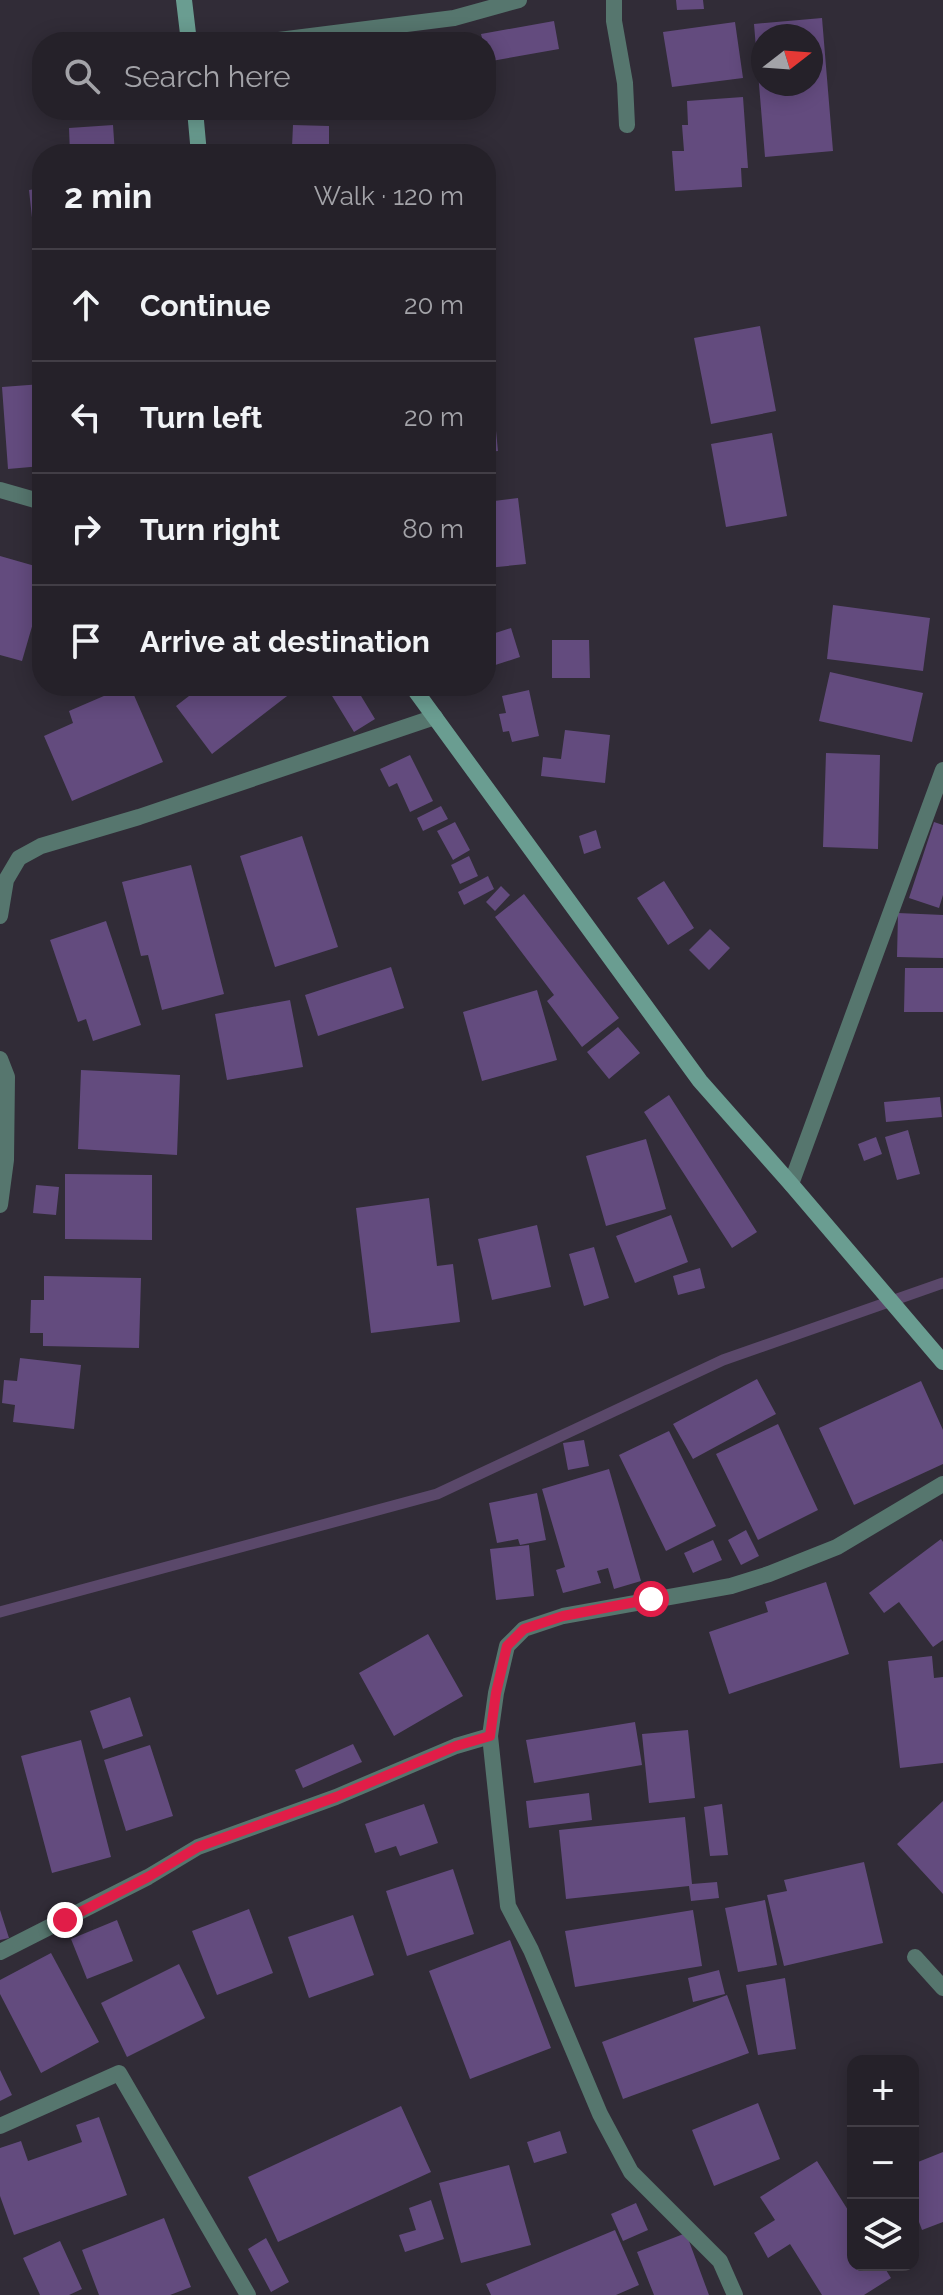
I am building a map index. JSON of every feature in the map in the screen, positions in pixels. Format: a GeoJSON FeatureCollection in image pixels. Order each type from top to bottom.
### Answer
{"type":"FeatureCollection","features":[{"type":"Feature","properties":{"kind":"street"},"geometry":{"type":"LineString","coordinates":[[184,0],[188,32]]}},
{"type":"Feature","properties":{"kind":"street"},"geometry":{"type":"LineString","coordinates":[[343,32],[454,18],[519,0]]}},
{"type":"Feature","properties":{"kind":"street"},"geometry":{"type":"LineString","coordinates":[[614,0],[627,125]]}},
{"type":"Feature","properties":{"kind":"street"},"geometry":{"type":"LineString","coordinates":[[196,120],[198,144]]}},
{"type":"Feature","properties":{"kind":"street"},"geometry":{"type":"LineString","coordinates":[[0,490],[32,499]]}},
{"type":"Feature","properties":{"kind":"street"},"geometry":{"type":"LineString","coordinates":[[419,696],[700,1081],[943,1362]]}},
{"type":"Feature","properties":{"kind":"street"},"geometry":{"type":"LineString","coordinates":[[0,916],[6,880],[19,858],[41,846],[139,817],[435,717]]}},
{"type":"Feature","properties":{"kind":"street"},"geometry":{"type":"LineString","coordinates":[[791,1184],[943,770]]}},
{"type":"Feature","properties":{"kind":"street"},"geometry":{"type":"LineString","coordinates":[[0,1059],[7,1077],[6,1160],[0,1205]]}},
{"type":"Feature","properties":{"kind":"street"},"geometry":{"type":"LineString","coordinates":[[735,2295],[720,2261],[631,2172],[600,2114],[531,1950],[508,1906],[490,1736],[507,1646],[524,1629],[563,1616],[731,1586],[769,1574],[837,1547],[943,1484]]}},
{"type":"Feature","properties":{"kind":"street"},"geometry":{"type":"LineString","coordinates":[[0,1952],[134,1884],[198,1847],[336,1797],[456,1746],[490,1736]]}},
{"type":"Feature","properties":{"kind":"street"},"geometry":{"type":"LineString","coordinates":[[915,1957],[943,1988]]}},
{"type":"Feature","properties":{"kind":"street"},"geometry":{"type":"LineString","coordinates":[[0,2126],[119,2073],[248,2295]]}},
{"type":"Feature","properties":{"kind":"building"},"geometry":{"type":"Polygon","coordinates":[[[676,0],[703,0],[704,9],[677,10],[676,0]]]}},
{"type":"Feature","properties":{"kind":"building"},"geometry":{"type":"Polygon","coordinates":[[[822,18],[822,24],[754,24],[822,18]]]}},
{"type":"Feature","properties":{"kind":"building"},"geometry":{"type":"Polygon","coordinates":[[[554,21],[559,49],[496,60],[496,32],[492,32],[554,21]]]}},
{"type":"Feature","properties":{"kind":"building"},"geometry":{"type":"Polygon","coordinates":[[[735,22],[743,78],[672,87],[663,32],[735,22]]]}},
{"type":"Feature","properties":{"kind":"building"},"geometry":{"type":"Polygon","coordinates":[[[823,30],[833,151],[765,157],[760,96],[823,96],[823,30]]]}},
{"type":"Feature","properties":{"kind":"building"},"geometry":{"type":"Polygon","coordinates":[[[743,97],[748,168],[741,168],[742,187],[675,191],[672,151],[684,151],[682,125],[688,125],[687,101],[743,97]]]}},
{"type":"Feature","properties":{"kind":"building"},"geometry":{"type":"Polygon","coordinates":[[[113,125],[114,144],[70,144],[69,128],[113,125]]]}},
{"type":"Feature","properties":{"kind":"building"},"geometry":{"type":"Polygon","coordinates":[[[293,125],[329,126],[329,144],[292,144],[293,125]]]}},
{"type":"Feature","properties":{"kind":"building"},"geometry":{"type":"Polygon","coordinates":[[[29,190],[32,190],[32,217],[29,190]]]}},
{"type":"Feature","properties":{"kind":"building"},"geometry":{"type":"Polygon","coordinates":[[[760,326],[776,411],[711,424],[694,338],[760,326]]]}},
{"type":"Feature","properties":{"kind":"building"},"geometry":{"type":"Polygon","coordinates":[[[32,385],[32,467],[8,469],[2,387],[32,385]]]}},
{"type":"Feature","properties":{"kind":"building"},"geometry":{"type":"Polygon","coordinates":[[[772,433],[787,516],[726,527],[711,444],[772,433]]]}},
{"type":"Feature","properties":{"kind":"building"},"geometry":{"type":"Polygon","coordinates":[[[518,498],[526,564],[496,567],[496,501],[518,498]]]}},
{"type":"Feature","properties":{"kind":"building"},"geometry":{"type":"Polygon","coordinates":[[[0,556],[32,565],[32,626],[22,661],[0,655],[0,556]]]}},
{"type":"Feature","properties":{"kind":"building"},"geometry":{"type":"Polygon","coordinates":[[[833,605],[930,618],[923,671],[827,659],[833,605]]]}},
{"type":"Feature","properties":{"kind":"building"},"geometry":{"type":"Polygon","coordinates":[[[511,628],[520,657],[496,665],[496,633],[511,628]]]}},
{"type":"Feature","properties":{"kind":"building"},"geometry":{"type":"Polygon","coordinates":[[[552,640],[589,640],[590,678],[552,678],[552,640]]]}},
{"type":"Feature","properties":{"kind":"building"},"geometry":{"type":"Polygon","coordinates":[[[830,672],[923,693],[912,742],[819,721],[830,672]]]}},
{"type":"Feature","properties":{"kind":"building"},"geometry":{"type":"Polygon","coordinates":[[[529,690],[539,736],[512,742],[509,731],[503,732],[499,714],[506,713],[502,696],[529,690]]]}},
{"type":"Feature","properties":{"kind":"building"},"geometry":{"type":"Polygon","coordinates":[[[104,696],[134,696],[163,762],[72,801],[44,736],[73,723],[69,711],[104,696]]]}},
{"type":"Feature","properties":{"kind":"building"},"geometry":{"type":"Polygon","coordinates":[[[189,696],[287,696],[212,754],[176,706],[189,696]]]}},
{"type":"Feature","properties":{"kind":"building"},"geometry":{"type":"Polygon","coordinates":[[[332,696],[361,696],[375,719],[354,732],[332,696]]]}},
{"type":"Feature","properties":{"kind":"building"},"geometry":{"type":"Polygon","coordinates":[[[565,730],[610,735],[605,783],[541,776],[543,757],[561,759],[565,730]]]}},
{"type":"Feature","properties":{"kind":"building"},"geometry":{"type":"Polygon","coordinates":[[[826,753],[880,755],[878,849],[823,847],[826,753]]]}},
{"type":"Feature","properties":{"kind":"building"},"geometry":{"type":"Polygon","coordinates":[[[410,755],[433,801],[410,812],[397,783],[389,787],[380,769],[410,755]]]}},
{"type":"Feature","properties":{"kind":"building"},"geometry":{"type":"Polygon","coordinates":[[[441,806],[448,819],[423,831],[417,818],[441,806]]]}},
{"type":"Feature","properties":{"kind":"building"},"geometry":{"type":"Polygon","coordinates":[[[455,822],[470,850],[453,860],[437,831],[455,822]]]}},
{"type":"Feature","properties":{"kind":"building"},"geometry":{"type":"Polygon","coordinates":[[[934,822],[943,825],[943,895],[939,908],[909,898],[934,822]]]}},
{"type":"Feature","properties":{"kind":"building"},"geometry":{"type":"Polygon","coordinates":[[[596,830],[601,848],[584,854],[579,836],[596,830]]]}},
{"type":"Feature","properties":{"kind":"building"},"geometry":{"type":"Polygon","coordinates":[[[302,836],[338,947],[275,967],[240,856],[302,836]]]}},
{"type":"Feature","properties":{"kind":"building"},"geometry":{"type":"Polygon","coordinates":[[[469,856],[478,876],[460,884],[451,865],[469,856]]]}},
{"type":"Feature","properties":{"kind":"building"},"geometry":{"type":"Polygon","coordinates":[[[191,865],[224,994],[162,1010],[148,955],[141,956],[122,882],[191,865]]]}},
{"type":"Feature","properties":{"kind":"building"},"geometry":{"type":"Polygon","coordinates":[[[488,876],[494,889],[464,905],[458,892],[488,876]]]}},
{"type":"Feature","properties":{"kind":"building"},"geometry":{"type":"Polygon","coordinates":[[[664,881],[694,928],[668,945],[637,898],[664,881]]]}},
{"type":"Feature","properties":{"kind":"building"},"geometry":{"type":"Polygon","coordinates":[[[501,886],[510,895],[495,911],[486,902],[501,886]]]}},
{"type":"Feature","properties":{"kind":"building"},"geometry":{"type":"Polygon","coordinates":[[[524,894],[619,1018],[582,1047],[547,1001],[554,995],[495,917],[524,894]]]}},
{"type":"Feature","properties":{"kind":"building"},"geometry":{"type":"Polygon","coordinates":[[[898,913],[943,915],[943,958],[897,957],[898,913]]]}},
{"type":"Feature","properties":{"kind":"building"},"geometry":{"type":"Polygon","coordinates":[[[106,921],[141,1025],[93,1041],[86,1019],[78,1022],[50,940],[106,921]]]}},
{"type":"Feature","properties":{"kind":"building"},"geometry":{"type":"Polygon","coordinates":[[[710,929],[730,948],[709,970],[689,950],[710,929]]]}},
{"type":"Feature","properties":{"kind":"building"},"geometry":{"type":"Polygon","coordinates":[[[391,967],[404,1008],[318,1036],[305,995],[391,967]]]}},
{"type":"Feature","properties":{"kind":"building"},"geometry":{"type":"Polygon","coordinates":[[[905,968],[943,968],[943,1012],[904,1012],[905,968]]]}},
{"type":"Feature","properties":{"kind":"building"},"geometry":{"type":"Polygon","coordinates":[[[537,990],[557,1060],[482,1081],[463,1012],[537,990]]]}},
{"type":"Feature","properties":{"kind":"building"},"geometry":{"type":"Polygon","coordinates":[[[290,1000],[303,1067],[227,1080],[215,1014],[290,1000]]]}},
{"type":"Feature","properties":{"kind":"building"},"geometry":{"type":"Polygon","coordinates":[[[618,1027],[640,1053],[609,1079],[587,1052],[618,1027]]]}},
{"type":"Feature","properties":{"kind":"building"},"geometry":{"type":"Polygon","coordinates":[[[81,1070],[180,1075],[177,1155],[78,1149],[81,1070]]]}},
{"type":"Feature","properties":{"kind":"building"},"geometry":{"type":"Polygon","coordinates":[[[669,1095],[757,1232],[732,1248],[644,1112],[669,1095]]]}},
{"type":"Feature","properties":{"kind":"building"},"geometry":{"type":"Polygon","coordinates":[[[940,1097],[942,1117],[886,1122],[884,1102],[940,1097]]]}},
{"type":"Feature","properties":{"kind":"building"},"geometry":{"type":"Polygon","coordinates":[[[908,1130],[920,1174],[897,1180],[885,1137],[908,1130]]]}},
{"type":"Feature","properties":{"kind":"building"},"geometry":{"type":"Polygon","coordinates":[[[876,1137],[882,1154],[864,1161],[858,1144],[876,1137]]]}},
{"type":"Feature","properties":{"kind":"building"},"geometry":{"type":"Polygon","coordinates":[[[646,1139],[666,1209],[606,1226],[586,1156],[646,1139]]]}},
{"type":"Feature","properties":{"kind":"building"},"geometry":{"type":"Polygon","coordinates":[[[65,1174],[152,1175],[152,1240],[65,1239],[65,1174]]]}},
{"type":"Feature","properties":{"kind":"building"},"geometry":{"type":"Polygon","coordinates":[[[36,1185],[59,1187],[56,1215],[33,1213],[36,1185]]]}},
{"type":"Feature","properties":{"kind":"building"},"geometry":{"type":"Polygon","coordinates":[[[429,1198],[437,1266],[453,1264],[460,1322],[371,1333],[356,1208],[429,1198]]]}},
{"type":"Feature","properties":{"kind":"building"},"geometry":{"type":"Polygon","coordinates":[[[671,1215],[688,1262],[635,1283],[616,1236],[671,1215]]]}},
{"type":"Feature","properties":{"kind":"building"},"geometry":{"type":"Polygon","coordinates":[[[537,1225],[551,1287],[492,1300],[478,1239],[537,1225]]]}},
{"type":"Feature","properties":{"kind":"building"},"geometry":{"type":"Polygon","coordinates":[[[594,1247],[609,1298],[584,1306],[569,1254],[594,1247]]]}},
{"type":"Feature","properties":{"kind":"building"},"geometry":{"type":"Polygon","coordinates":[[[700,1268],[705,1288],[678,1295],[673,1276],[700,1268]]]}},
{"type":"Feature","properties":{"kind":"building"},"geometry":{"type":"Polygon","coordinates":[[[44,1276],[141,1278],[139,1348],[43,1346],[43,1333],[30,1333],[31,1300],[44,1300],[44,1276]]]}},
{"type":"Feature","properties":{"kind":"building"},"geometry":{"type":"Polygon","coordinates":[[[20,1358],[81,1365],[74,1429],[13,1422],[15,1405],[2,1403],[4,1380],[17,1381],[20,1358]]]}},
{"type":"Feature","properties":{"kind":"building"},"geometry":{"type":"Polygon","coordinates":[[[757,1379],[776,1414],[693,1459],[673,1424],[757,1379]]]}},
{"type":"Feature","properties":{"kind":"building"},"geometry":{"type":"Polygon","coordinates":[[[921,1381],[943,1430],[943,1464],[854,1505],[819,1428],[921,1381]]]}},
{"type":"Feature","properties":{"kind":"building"},"geometry":{"type":"Polygon","coordinates":[[[778,1424],[818,1510],[758,1540],[716,1454],[778,1424]]]}},
{"type":"Feature","properties":{"kind":"building"},"geometry":{"type":"Polygon","coordinates":[[[669,1431],[716,1526],[666,1551],[619,1455],[669,1431]]]}},
{"type":"Feature","properties":{"kind":"building"},"geometry":{"type":"Polygon","coordinates":[[[584,1440],[589,1466],[568,1470],[563,1443],[584,1440]]]}},
{"type":"Feature","properties":{"kind":"building"},"geometry":{"type":"Polygon","coordinates":[[[609,1469],[641,1581],[614,1589],[608,1568],[597,1571],[601,1583],[563,1593],[556,1570],[565,1567],[542,1489],[609,1469]]]}},
{"type":"Feature","properties":{"kind":"building"},"geometry":{"type":"Polygon","coordinates":[[[537,1493],[546,1540],[520,1545],[518,1539],[497,1543],[489,1503],[537,1493]]]}},
{"type":"Feature","properties":{"kind":"building"},"geometry":{"type":"Polygon","coordinates":[[[746,1530],[759,1556],[741,1565],[728,1540],[746,1530]]]}},
{"type":"Feature","properties":{"kind":"building"},"geometry":{"type":"Polygon","coordinates":[[[941,1539],[943,1640],[933,1647],[899,1602],[884,1613],[869,1593],[941,1539]]]}},
{"type":"Feature","properties":{"kind":"building"},"geometry":{"type":"Polygon","coordinates":[[[713,1540],[722,1560],[693,1573],[684,1553],[713,1540]]]}},
{"type":"Feature","properties":{"kind":"building"},"geometry":{"type":"Polygon","coordinates":[[[529,1545],[534,1596],[496,1600],[490,1549],[529,1545]]]}},
{"type":"Feature","properties":{"kind":"building"},"geometry":{"type":"Polygon","coordinates":[[[826,1582],[849,1654],[729,1694],[709,1632],[768,1612],[765,1602],[826,1582]]]}},
{"type":"Feature","properties":{"kind":"building"},"geometry":{"type":"Polygon","coordinates":[[[428,1634],[463,1696],[394,1736],[359,1673],[428,1634]]]}},
{"type":"Feature","properties":{"kind":"building"},"geometry":{"type":"Polygon","coordinates":[[[932,1656],[934,1678],[943,1677],[943,1763],[900,1768],[888,1661],[932,1656]]]}},
{"type":"Feature","properties":{"kind":"building"},"geometry":{"type":"Polygon","coordinates":[[[130,1697],[143,1736],[103,1749],[90,1711],[130,1697]]]}},
{"type":"Feature","properties":{"kind":"building"},"geometry":{"type":"Polygon","coordinates":[[[635,1722],[642,1765],[534,1783],[526,1740],[635,1722]]]}},
{"type":"Feature","properties":{"kind":"building"},"geometry":{"type":"Polygon","coordinates":[[[688,1730],[695,1798],[649,1803],[642,1734],[688,1730]]]}},
{"type":"Feature","properties":{"kind":"building"},"geometry":{"type":"Polygon","coordinates":[[[81,1740],[111,1857],[52,1873],[21,1756],[81,1740]]]}},
{"type":"Feature","properties":{"kind":"building"},"geometry":{"type":"Polygon","coordinates":[[[353,1744],[362,1762],[303,1788],[295,1770],[353,1744]]]}},
{"type":"Feature","properties":{"kind":"building"},"geometry":{"type":"Polygon","coordinates":[[[150,1745],[173,1816],[126,1831],[104,1760],[150,1745]]]}},
{"type":"Feature","properties":{"kind":"building"},"geometry":{"type":"Polygon","coordinates":[[[589,1793],[592,1820],[529,1828],[526,1801],[589,1793]]]}},
{"type":"Feature","properties":{"kind":"building"},"geometry":{"type":"Polygon","coordinates":[[[943,1801],[943,1894],[897,1844],[943,1801]]]}},
{"type":"Feature","properties":{"kind":"building"},"geometry":{"type":"Polygon","coordinates":[[[424,1804],[438,1843],[400,1856],[396,1846],[375,1853],[365,1824],[424,1804]]]}},
{"type":"Feature","properties":{"kind":"building"},"geometry":{"type":"Polygon","coordinates":[[[722,1804],[728,1855],[710,1856],[704,1807],[722,1804]]]}},
{"type":"Feature","properties":{"kind":"building"},"geometry":{"type":"Polygon","coordinates":[[[685,1817],[692,1884],[717,1882],[719,1898],[691,1901],[689,1886],[566,1899],[559,1830],[685,1817]]]}},
{"type":"Feature","properties":{"kind":"building"},"geometry":{"type":"Polygon","coordinates":[[[864,1862],[883,1943],[784,1966],[767,1895],[787,1891],[784,1880],[864,1862]]]}},
{"type":"Feature","properties":{"kind":"building"},"geometry":{"type":"Polygon","coordinates":[[[453,1869],[474,1934],[407,1956],[386,1891],[453,1869]]]}},
{"type":"Feature","properties":{"kind":"building"},"geometry":{"type":"Polygon","coordinates":[[[765,1900],[777,1965],[738,1972],[725,1908],[765,1900]]]}},
{"type":"Feature","properties":{"kind":"building"},"geometry":{"type":"Polygon","coordinates":[[[249,1909],[273,1973],[217,1995],[192,1931],[249,1909]]]}},
{"type":"Feature","properties":{"kind":"building"},"geometry":{"type":"Polygon","coordinates":[[[0,1910],[9,1938],[0,1940],[0,1910]]]}},
{"type":"Feature","properties":{"kind":"building"},"geometry":{"type":"Polygon","coordinates":[[[693,1910],[702,1966],[575,1987],[565,1931],[693,1910]]]}},
{"type":"Feature","properties":{"kind":"building"},"geometry":{"type":"Polygon","coordinates":[[[353,1915],[374,1975],[309,1998],[288,1937],[353,1915]]]}},
{"type":"Feature","properties":{"kind":"building"},"geometry":{"type":"Polygon","coordinates":[[[117,1920],[133,1961],[87,1979],[71,1939],[117,1920]]]}},
{"type":"Feature","properties":{"kind":"building"},"geometry":{"type":"Polygon","coordinates":[[[510,1940],[551,2048],[470,2079],[429,1971],[510,1940]]]}},
{"type":"Feature","properties":{"kind":"building"},"geometry":{"type":"Polygon","coordinates":[[[51,1953],[99,2042],[41,2073],[0,1994],[0,1980],[51,1953]]]}},
{"type":"Feature","properties":{"kind":"building"},"geometry":{"type":"Polygon","coordinates":[[[179,1964],[205,2018],[127,2057],[101,2003],[179,1964]]]}},
{"type":"Feature","properties":{"kind":"building"},"geometry":{"type":"Polygon","coordinates":[[[719,1970],[725,1994],[693,2002],[688,1978],[719,1970]]]}},
{"type":"Feature","properties":{"kind":"building"},"geometry":{"type":"Polygon","coordinates":[[[785,1978],[796,2049],[758,2055],[746,1985],[785,1978]]]}},
{"type":"Feature","properties":{"kind":"building"},"geometry":{"type":"Polygon","coordinates":[[[727,1995],[749,2053],[623,2099],[602,2042],[727,1995]]]}},
{"type":"Feature","properties":{"kind":"building"},"geometry":{"type":"Polygon","coordinates":[[[0,2070],[12,2095],[0,2101],[0,2070]]]}},
{"type":"Feature","properties":{"kind":"building"},"geometry":{"type":"Polygon","coordinates":[[[758,2103],[780,2159],[714,2186],[692,2130],[758,2103]]]}},
{"type":"Feature","properties":{"kind":"building"},"geometry":{"type":"Polygon","coordinates":[[[401,2106],[431,2172],[278,2242],[248,2177],[401,2106]]]}},
{"type":"Feature","properties":{"kind":"building"},"geometry":{"type":"Polygon","coordinates":[[[99,2117],[127,2195],[14,2235],[0,2196],[0,2148],[21,2141],[28,2161],[82,2142],[76,2125],[99,2117]]]}},
{"type":"Feature","properties":{"kind":"building"},"geometry":{"type":"Polygon","coordinates":[[[560,2131],[567,2153],[534,2163],[527,2142],[560,2131]]]}},
{"type":"Feature","properties":{"kind":"building"},"geometry":{"type":"Polygon","coordinates":[[[943,2152],[943,2222],[922,2230],[919,2222],[919,2162],[943,2152]]]}},
{"type":"Feature","properties":{"kind":"building"},"geometry":{"type":"Polygon","coordinates":[[[817,2161],[847,2208],[847,2271],[887,2271],[891,2278],[864,2295],[822,2295],[790,2244],[768,2258],[754,2233],[775,2220],[760,2197],[817,2161]]]}},
{"type":"Feature","properties":{"kind":"building"},"geometry":{"type":"Polygon","coordinates":[[[509,2165],[531,2245],[461,2263],[439,2183],[509,2165]]]}},
{"type":"Feature","properties":{"kind":"building"},"geometry":{"type":"Polygon","coordinates":[[[431,2200],[444,2239],[405,2252],[399,2235],[416,2230],[409,2208],[431,2200]]]}},
{"type":"Feature","properties":{"kind":"building"},"geometry":{"type":"Polygon","coordinates":[[[636,2203],[648,2230],[623,2241],[611,2214],[636,2203]]]}},
{"type":"Feature","properties":{"kind":"building"},"geometry":{"type":"Polygon","coordinates":[[[164,2218],[191,2287],[170,2295],[99,2295],[82,2250],[164,2218]]]}},
{"type":"Feature","properties":{"kind":"building"},"geometry":{"type":"Polygon","coordinates":[[[615,2230],[639,2285],[616,2295],[491,2295],[486,2284],[615,2230]]]}},
{"type":"Feature","properties":{"kind":"building"},"geometry":{"type":"Polygon","coordinates":[[[686,2233],[709,2295],[654,2295],[637,2252],[686,2233]]]}},
{"type":"Feature","properties":{"kind":"building"},"geometry":{"type":"Polygon","coordinates":[[[266,2238],[289,2282],[271,2292],[248,2249],[266,2238]]]}},
{"type":"Feature","properties":{"kind":"building"},"geometry":{"type":"Polygon","coordinates":[[[60,2241],[82,2289],[69,2295],[40,2295],[23,2258],[60,2241]]]}},
{"type":"Feature","properties":{"kind":"waterway"},"geometry":{"type":"LineString","coordinates":[[0,1612],[437,1494],[723,1360],[943,1283]]}},
{"type":"Feature","properties":{"kind":"route"},"geometry":{"type":"LineString","coordinates":[[65,1920],[198,1847],[336,1797],[456,1746],[490,1736],[507,1646],[524,1629],[563,1616],[651,1599]]}}]}
